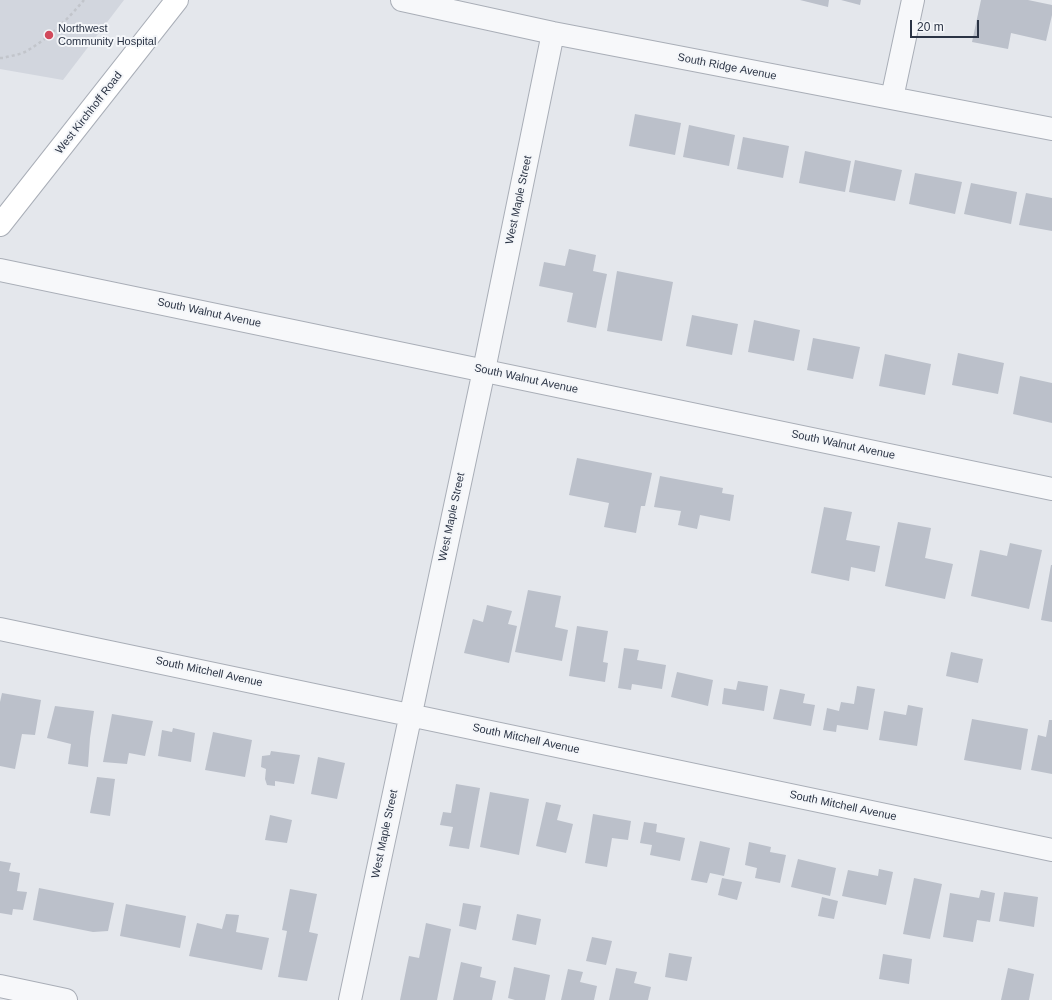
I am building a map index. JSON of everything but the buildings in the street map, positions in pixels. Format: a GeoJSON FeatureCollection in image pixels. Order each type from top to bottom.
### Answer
{"type":"FeatureCollection","features":[{"type":"Feature","properties":{"kind":"main road","name":"West Kirchhoff Road"},"geometry":{"type":"LineString","coordinates":[[0,226],[177,0]]}},
{"type":"Feature","properties":{"kind":"street","name":"South Ridge Avenue"},"geometry":{"type":"LineString","coordinates":[[402,0],[553,33],[1052,129]]}},
{"type":"Feature","properties":{"kind":"street"},"geometry":{"type":"LineString","coordinates":[[892,98],[913,0]]}},
{"type":"Feature","properties":{"kind":"street","name":"West Maple Street"},"geometry":{"type":"LineString","coordinates":[[350,1000],[484,370],[553,33]]}},
{"type":"Feature","properties":{"kind":"street","name":"South Walnut Avenue"},"geometry":{"type":"LineString","coordinates":[[0,270],[1052,489]]}},
{"type":"Feature","properties":{"kind":"street","name":"South Mitchell Avenue"},"geometry":{"type":"LineString","coordinates":[[0,629],[1052,850]]}},
{"type":"Feature","properties":{"kind":"street"},"geometry":{"type":"LineString","coordinates":[[0,986],[66,1000]]}},
{"type":"Feature","properties":{"kind":"path"},"geometry":{"type":"LineString","coordinates":[[0,58],[23,52],[44,39],[72,14],[84,0]]}},
{"type":"Feature","properties":{"kind":"shaded area","name":"Northwest Community Hospital"},"geometry":{"type":"Polygon","coordinates":[[[0,0],[124,0],[63,80],[0,69],[0,0]]]}},
{"type":"Feature","properties":{"kind":"place","name":"Northwest Community Hospital"},"geometry":{"type":"Point","coordinates":[49,35]}}]}
